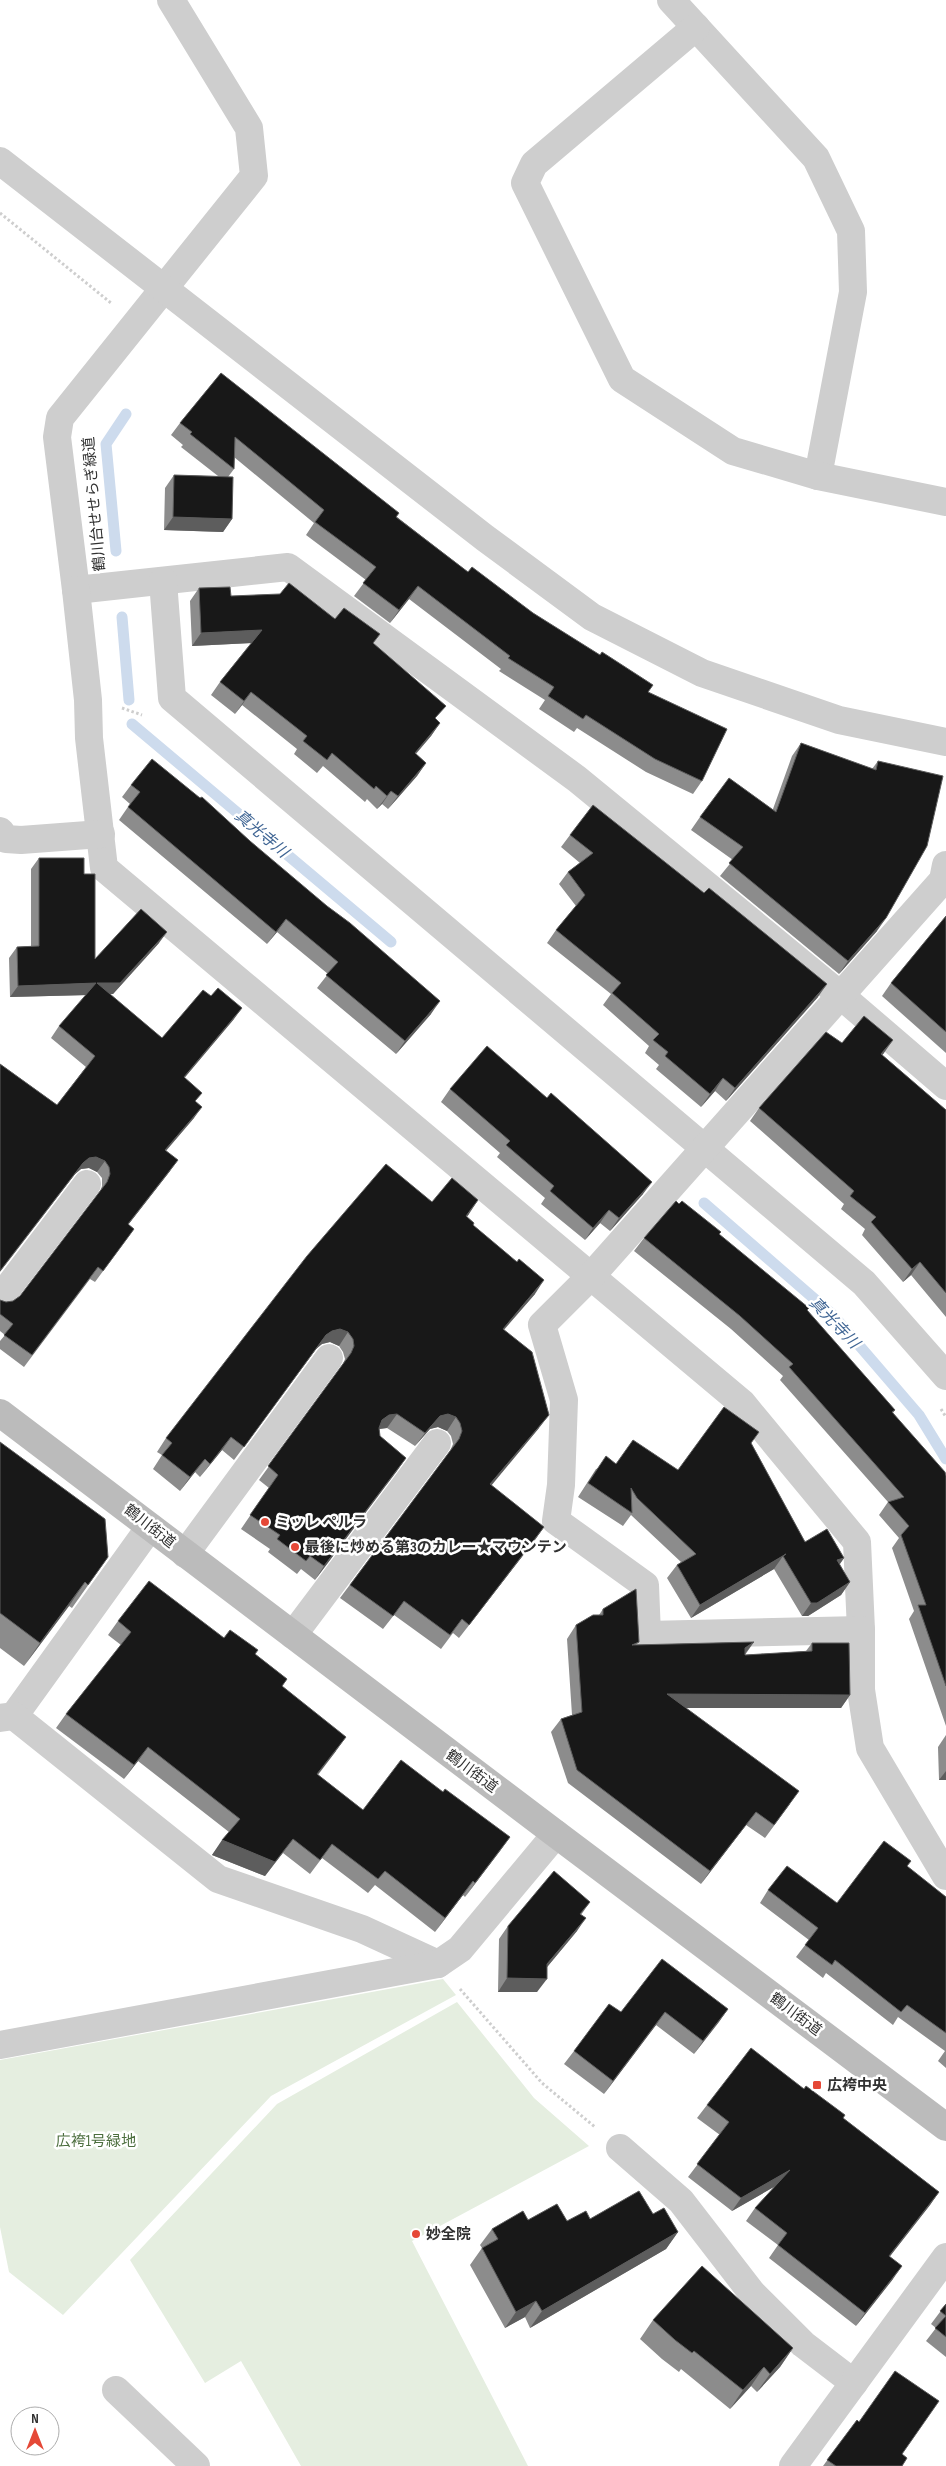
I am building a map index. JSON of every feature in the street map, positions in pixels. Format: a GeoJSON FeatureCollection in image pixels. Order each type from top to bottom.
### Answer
{"type":"FeatureCollection","features":[{"type":"Feature","properties":{"kind":"main road","name":"鶴川街道"},"geometry":{"type":"LineString","coordinates":[[0,1412],[185,1554],[946,2127]]}},
{"type":"Feature","properties":{"kind":"street"},"geometry":{"type":"LineString","coordinates":[[171,0],[249,128],[254,176],[165,290],[60,418],[56,437],[76,590],[88,700],[89,738],[104,868],[592,1275],[742,1403],[857,1542],[861,1690],[870,1748],[946,1876]]}},
{"type":"Feature","properties":{"kind":"street"},"geometry":{"type":"LineString","coordinates":[[671,0],[816,158],[851,231],[853,292],[818,476]]}},
{"type":"Feature","properties":{"kind":"street"},"geometry":{"type":"LineString","coordinates":[[696,27],[534,164],[525,182],[622,379],[733,451],[818,476],[946,502]]}},
{"type":"Feature","properties":{"kind":"street"},"geometry":{"type":"LineString","coordinates":[[0,161],[485,538],[592,617],[702,672],[839,720],[946,742]]}},
{"type":"Feature","properties":{"kind":"street"},"geometry":{"type":"LineString","coordinates":[[76,590],[288,567],[577,779],[839,994],[946,1086]]}},
{"type":"Feature","properties":{"kind":"street"},"geometry":{"type":"LineString","coordinates":[[163,581],[172,698],[864,1283],[946,1376]]}},
{"type":"Feature","properties":{"kind":"street"},"geometry":{"type":"LineString","coordinates":[[0,831],[6,839],[21,840],[101,834]]}},
{"type":"Feature","properties":{"kind":"street"},"geometry":{"type":"LineString","coordinates":[[860,1630],[647,1635],[645,1585],[556,1521],[561,1485],[564,1400],[542,1325],[592,1275],[945,876]]}},
{"type":"Feature","properties":{"kind":"street"},"geometry":{"type":"LineString","coordinates":[[0,1298],[86,1184]]}},
{"type":"Feature","properties":{"kind":"street"},"geometry":{"type":"LineString","coordinates":[[185,1554],[329,1358]]}},
{"type":"Feature","properties":{"kind":"street"},"geometry":{"type":"LineString","coordinates":[[293,1635],[409,1460],[437,1443]]}},
{"type":"Feature","properties":{"kind":"street"},"geometry":{"type":"LineString","coordinates":[[150,1527],[7,1717],[218,1879],[362,1930],[438,1964]]}},
{"type":"Feature","properties":{"kind":"street"},"geometry":{"type":"LineString","coordinates":[[0,2045],[438,1964],[460,1949],[556,1834]]}},
{"type":"Feature","properties":{"kind":"street"},"geometry":{"type":"LineString","coordinates":[[620,2148],[681,2201],[752,2293],[803,2344],[854,2383]]}},
{"type":"Feature","properties":{"kind":"street"},"geometry":{"type":"LineString","coordinates":[[793,2466],[946,2258]]}},
{"type":"Feature","properties":{"kind":"street"},"geometry":{"type":"LineString","coordinates":[[116,2390],[196,2466]]}},
{"type":"Feature","properties":{"kind":"path"},"geometry":{"type":"LineString","coordinates":[[0,213],[136,324]]}},
{"type":"Feature","properties":{"kind":"path"},"geometry":{"type":"LineString","coordinates":[[438,1964],[542,2083],[620,2148]]}},
{"type":"Feature","properties":{"kind":"green space","name":"広袴1号緑地"},"geometry":{"type":"Polygon","coordinates":[[[443,1979],[456,1995],[271,2096],[63,2315],[9,2272],[0,2227],[0,2060],[443,1979]]]}},
{"type":"Feature","properties":{"kind":"green space"},"geometry":{"type":"Polygon","coordinates":[[[457,2002],[534,2098],[589,2146],[412,2241],[528,2466],[301,2466],[241,2361],[205,2383],[130,2260],[277,2104],[457,2002]]]}},
{"type":"Feature","properties":{"kind":"building"},"geometry":{"type":"Polygon","coordinates":[[[221,373],[399,513],[396,517],[468,572],[472,567],[533,613],[600,655],[602,652],[653,685],[648,692],[727,729],[702,781],[655,759],[586,715],[583,719],[548,696],[554,687],[508,658],[510,656],[418,586],[399,610],[363,583],[376,567],[315,522],[324,510],[235,437],[234,469],[190,434],[192,432],[180,423],[221,373]]]}},
{"type":"Feature","properties":{"kind":"building"},"geometry":{"type":"Polygon","coordinates":[[[174,475],[233,477],[232,519],[173,517],[174,475]]]}},
{"type":"Feature","properties":{"kind":"building"},"geometry":{"type":"Polygon","coordinates":[[[289,583],[335,619],[344,608],[380,634],[373,643],[446,706],[435,718],[440,723],[415,753],[426,763],[398,796],[391,791],[387,796],[376,786],[374,789],[332,753],[327,760],[303,741],[307,736],[251,692],[244,701],[220,682],[262,630],[201,633],[199,588],[230,587],[231,596],[280,594],[289,583]]]}},
{"type":"Feature","properties":{"kind":"building"},"geometry":{"type":"Polygon","coordinates":[[[801,743],[876,770],[878,761],[943,776],[927,846],[886,918],[848,961],[729,863],[743,847],[700,817],[729,778],[776,812],[801,743]]]}},
{"type":"Feature","properties":{"kind":"building"},"geometry":{"type":"Polygon","coordinates":[[[152,759],[200,798],[202,797],[250,841],[350,923],[440,1001],[405,1041],[326,975],[338,962],[286,919],[276,932],[128,807],[140,792],[131,785],[152,759]]]}},
{"type":"Feature","properties":{"kind":"building"},"geometry":{"type":"Polygon","coordinates":[[[593,805],[704,893],[709,888],[827,984],[735,1088],[723,1078],[710,1094],[665,1056],[668,1052],[653,1040],[659,1034],[612,993],[621,983],[556,930],[585,895],[568,872],[593,853],[570,835],[593,805]]]}},
{"type":"Feature","properties":{"kind":"building"},"geometry":{"type":"Polygon","coordinates":[[[39,858],[84,858],[84,874],[95,874],[95,959],[141,909],[167,932],[120,983],[97,983],[162,1038],[203,990],[211,996],[218,988],[242,1008],[184,1077],[202,1093],[195,1101],[202,1107],[165,1150],[178,1160],[128,1224],[134,1229],[103,1271],[98,1267],[32,1355],[4,1335],[13,1324],[0,1314],[0,1300],[6,1302],[13,1301],[20,1296],[107,1182],[110,1174],[109,1167],[105,1161],[96,1157],[89,1158],[83,1163],[0,1271],[0,1064],[57,1105],[95,1056],[59,1026],[96,983],[18,986],[17,947],[39,946],[39,858]]]}},
{"type":"Feature","properties":{"kind":"building"},"geometry":{"type":"Polygon","coordinates":[[[946,916],[946,1032],[891,983],[946,916]]]}},
{"type":"Feature","properties":{"kind":"building"},"geometry":{"type":"Polygon","coordinates":[[[864,1016],[893,1040],[881,1054],[946,1110],[946,1293],[920,1262],[912,1269],[871,1222],[876,1217],[850,1196],[854,1191],[759,1108],[826,1032],[842,1043],[864,1016]]]}},
{"type":"Feature","properties":{"kind":"building"},"geometry":{"type":"Polygon","coordinates":[[[487,1046],[547,1098],[551,1093],[652,1182],[619,1218],[609,1210],[593,1228],[550,1191],[554,1186],[506,1145],[510,1141],[450,1089],[487,1046]]]}},
{"type":"Feature","properties":{"kind":"building"},"geometry":{"type":"Polygon","coordinates":[[[386,1164],[432,1202],[452,1178],[478,1200],[466,1216],[474,1223],[473,1225],[517,1262],[519,1259],[544,1280],[503,1329],[532,1352],[549,1415],[490,1484],[544,1527],[469,1625],[462,1619],[450,1635],[404,1601],[393,1616],[350,1585],[459,1439],[462,1431],[456,1417],[448,1414],[440,1416],[425,1433],[397,1414],[389,1415],[382,1420],[379,1428],[380,1436],[406,1458],[324,1566],[310,1556],[306,1561],[277,1539],[280,1535],[250,1515],[278,1475],[268,1466],[351,1353],[354,1346],[353,1339],[348,1332],[340,1329],[326,1335],[244,1447],[231,1437],[210,1464],[205,1459],[190,1477],[162,1455],[172,1443],[166,1438],[307,1256],[386,1164]]]}},
{"type":"Feature","properties":{"kind":"building"},"geometry":{"type":"Polygon","coordinates":[[[676,1201],[679,1204],[682,1201],[721,1232],[719,1234],[809,1308],[807,1310],[895,1410],[892,1412],[945,1472],[946,1686],[918,1605],[926,1605],[901,1535],[909,1526],[888,1502],[904,1497],[789,1367],[793,1364],[740,1316],[644,1238],[676,1201]]]}},
{"type":"Feature","properties":{"kind":"building"},"geometry":{"type":"Polygon","coordinates":[[[724,1407],[759,1432],[751,1443],[805,1542],[827,1529],[844,1558],[837,1560],[850,1582],[817,1603],[811,1603],[783,1556],[786,1554],[700,1605],[677,1565],[696,1554],[637,1498],[631,1488],[632,1513],[588,1483],[606,1456],[616,1464],[633,1440],[678,1470],[724,1407]]]}},
{"type":"Feature","properties":{"kind":"building"},"geometry":{"type":"Polygon","coordinates":[[[0,1442],[105,1519],[108,1557],[88,1585],[85,1582],[40,1643],[0,1613],[0,1442]]]}},
{"type":"Feature","properties":{"kind":"building"},"geometry":{"type":"Polygon","coordinates":[[[149,1581],[224,1638],[230,1630],[258,1650],[255,1654],[287,1679],[282,1686],[346,1737],[317,1774],[363,1810],[401,1760],[443,1792],[445,1789],[510,1837],[445,1918],[385,1871],[378,1879],[332,1844],[320,1860],[293,1839],[275,1862],[222,1840],[240,1819],[148,1747],[134,1765],[66,1714],[131,1632],[118,1621],[149,1581]]]}},
{"type":"Feature","properties":{"kind":"building"},"geometry":{"type":"Polygon","coordinates":[[[636,1589],[639,1642],[632,1645],[754,1642],[745,1648],[745,1655],[812,1651],[812,1643],[849,1643],[850,1695],[667,1694],[799,1791],[774,1825],[756,1812],[710,1871],[577,1770],[561,1719],[582,1712],[576,1625],[593,1615],[603,1615],[603,1609],[636,1589]]]}},
{"type":"Feature","properties":{"kind":"building"},"geometry":{"type":"Polygon","coordinates":[[[884,1841],[911,1861],[907,1866],[946,1897],[946,2033],[907,2005],[901,2012],[835,1960],[832,1965],[805,1945],[818,1928],[768,1890],[787,1866],[837,1903],[884,1841]]]}},
{"type":"Feature","properties":{"kind":"building"},"geometry":{"type":"Polygon","coordinates":[[[554,1871],[590,1902],[580,1914],[586,1918],[547,1964],[547,1979],[507,1978],[508,1926],[554,1871]]]}},
{"type":"Feature","properties":{"kind":"building"},"geometry":{"type":"Polygon","coordinates":[[[662,1959],[728,2009],[703,2041],[665,2012],[613,2081],[574,2051],[609,2004],[621,2012],[662,1959]]]}},
{"type":"Feature","properties":{"kind":"building"},"geometry":{"type":"Polygon","coordinates":[[[751,2048],[804,2089],[806,2086],[845,2115],[843,2118],[939,2192],[889,2256],[902,2266],[865,2313],[778,2245],[787,2233],[755,2208],[790,2170],[741,2198],[697,2164],[729,2122],[707,2105],[751,2048]]]}},
{"type":"Feature","properties":{"kind":"building"},"geometry":{"type":"Polygon","coordinates":[[[639,2191],[653,2214],[664,2208],[678,2232],[542,2311],[536,2301],[516,2312],[482,2248],[498,2239],[492,2229],[523,2211],[528,2220],[557,2204],[567,2221],[586,2211],[590,2219],[639,2191]]]}},
{"type":"Feature","properties":{"kind":"building"},"geometry":{"type":"Polygon","coordinates":[[[702,2266],[793,2348],[770,2374],[764,2367],[743,2390],[694,2351],[692,2353],[675,2340],[653,2320],[702,2266]]]}},
{"type":"Feature","properties":{"kind":"building"},"geometry":{"type":"Polygon","coordinates":[[[946,2304],[946,2316],[940,2311],[946,2304]]]}},
{"type":"Feature","properties":{"kind":"building"},"geometry":{"type":"Polygon","coordinates":[[[946,2316],[946,2337],[935,2328],[946,2316]]]}},
{"type":"Feature","properties":{"kind":"building"},"geometry":{"type":"Polygon","coordinates":[[[895,2371],[939,2401],[902,2454],[907,2458],[902,2466],[836,2466],[827,2460],[857,2420],[859,2422],[895,2371]]]}},
{"type":"Feature","properties":{"kind":"waterway","name":"真光寺川"},"geometry":{"type":"LineString","coordinates":[[116,551],[106,444],[126,414]]}},
{"type":"Feature","properties":{"kind":"waterway","name":"真光寺川"},"geometry":{"type":"LineString","coordinates":[[122,617],[129,700]]}},
{"type":"Feature","properties":{"kind":"waterway","name":"真光寺川"},"geometry":{"type":"LineString","coordinates":[[132,724],[391,942]]}},
{"type":"Feature","properties":{"kind":"waterway","name":"真光寺川"},"geometry":{"type":"LineString","coordinates":[[704,1203],[833,1315],[919,1415],[946,1459]]}},
{"type":"Feature","properties":{"kind":"place","name":"ミッレ ぺルラ"},"geometry":{"type":"Point","coordinates":[265,1522]}},
{"type":"Feature","properties":{"kind":"place","name":"最後に炒める第3のカレー★マウンテン"},"geometry":{"type":"Point","coordinates":[295,1547]}},
{"type":"Feature","properties":{"kind":"place","name":"広袴中央"},"geometry":{"type":"Point","coordinates":[817,2085]}},
{"type":"Feature","properties":{"kind":"place","name":"妙全院"},"geometry":{"type":"Point","coordinates":[416,2234]}}]}
